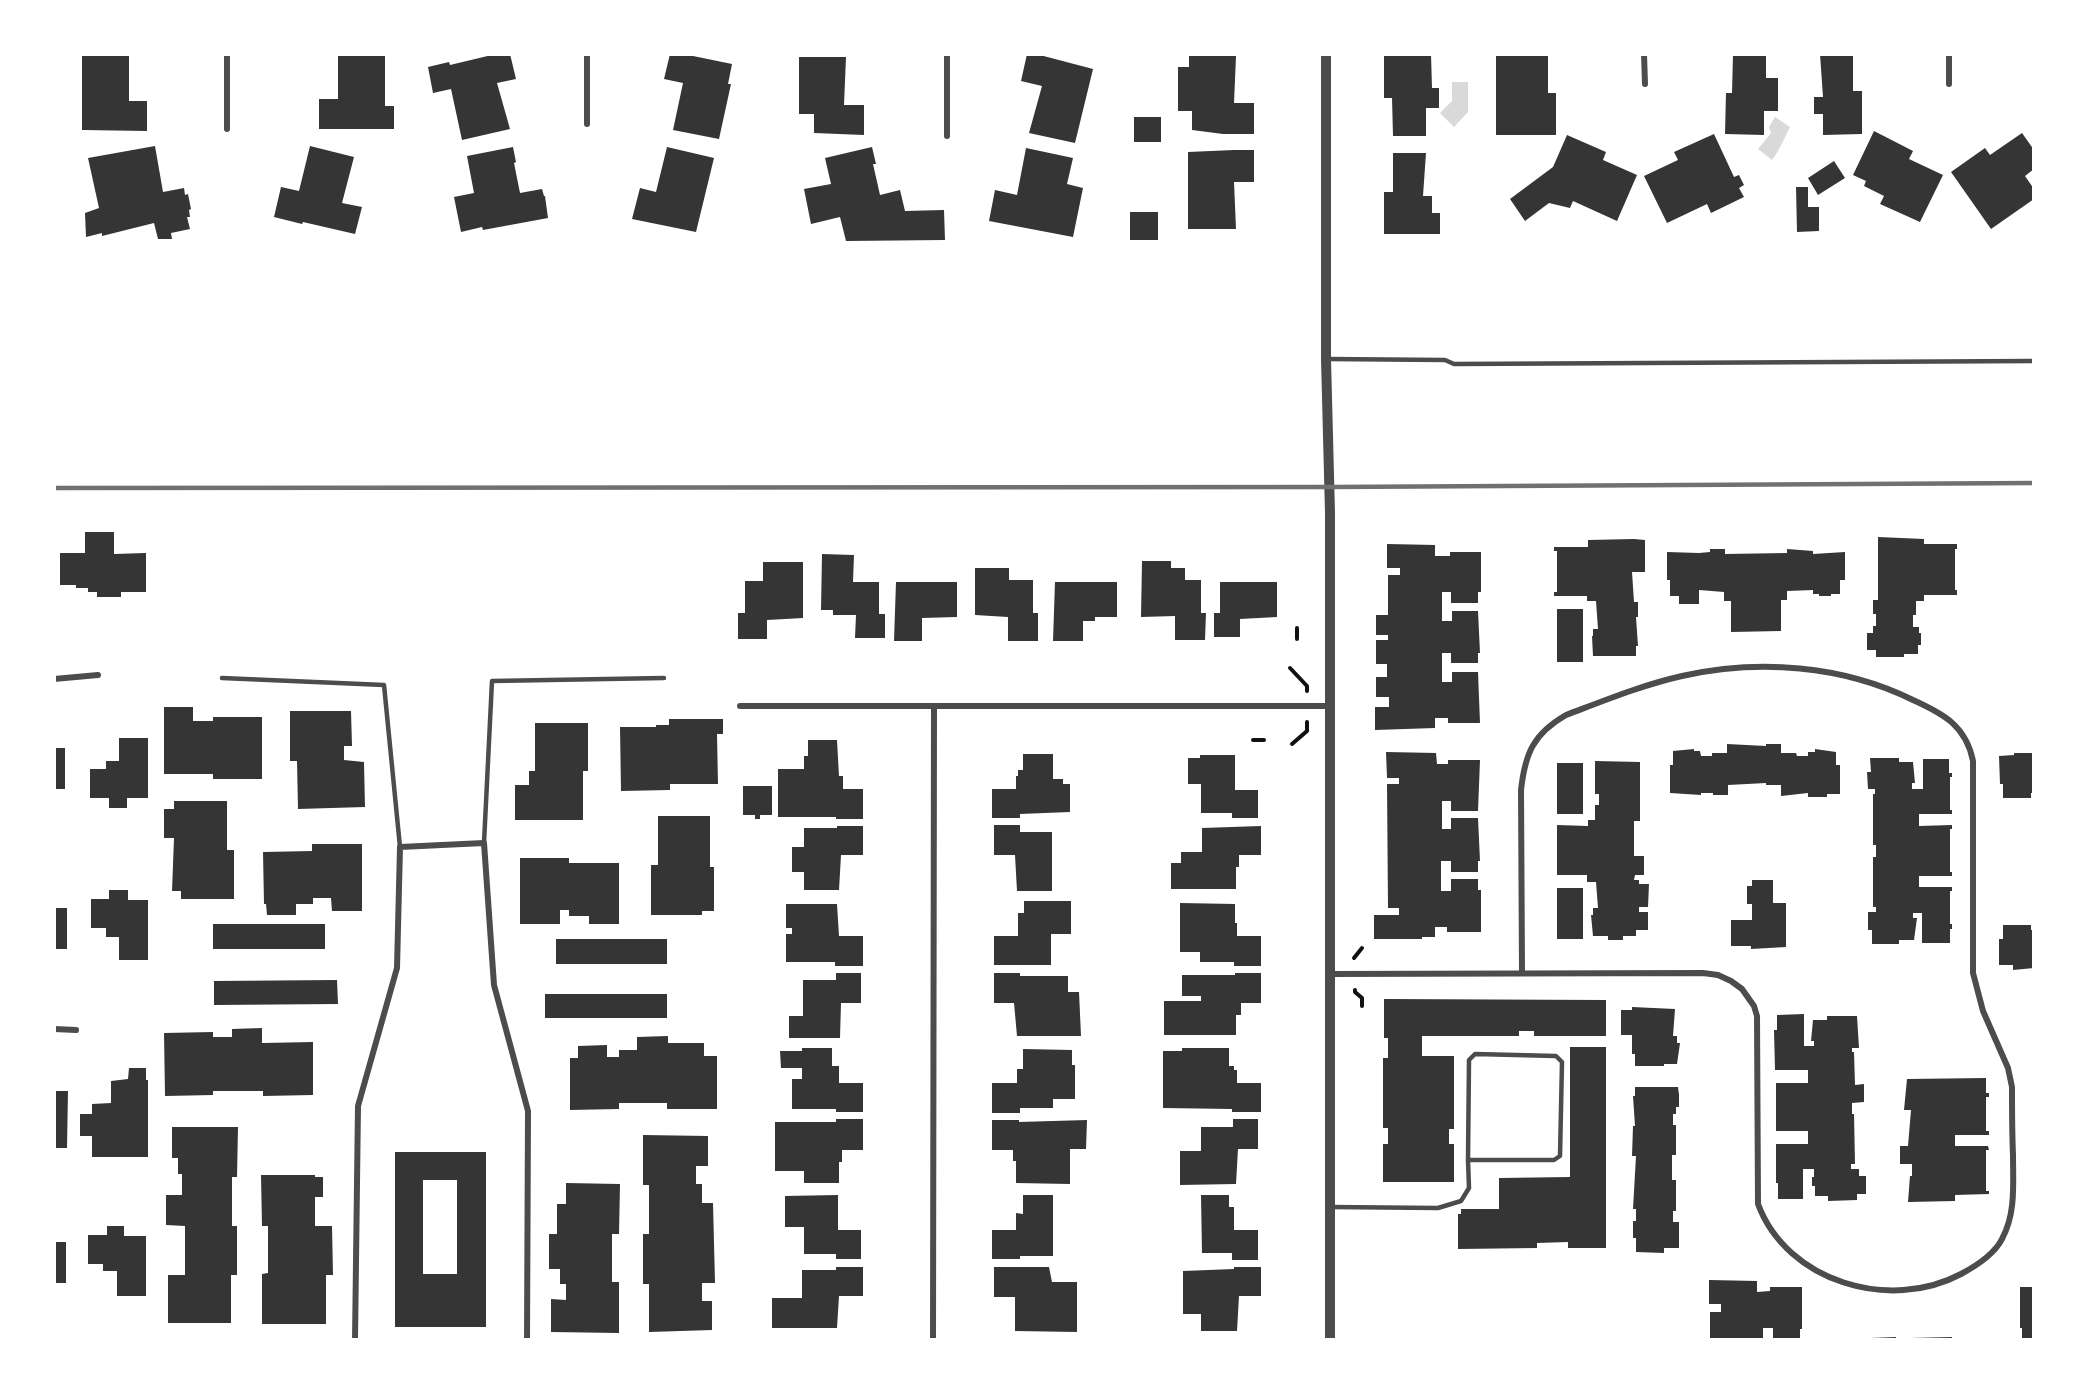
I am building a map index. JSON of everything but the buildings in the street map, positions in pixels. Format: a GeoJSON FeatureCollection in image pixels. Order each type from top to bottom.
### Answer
{"type":"FeatureCollection","features":[{"type":"Feature","properties":{"kind":"street"},"geometry":{"type":"LineString","coordinates":[[227,54],[227,129]]}},
{"type":"Feature","properties":{"kind":"street"},"geometry":{"type":"LineString","coordinates":[[587,54],[587,124]]}},
{"type":"Feature","properties":{"kind":"street"},"geometry":{"type":"LineString","coordinates":[[947,54],[947,136]]}},
{"type":"Feature","properties":{"kind":"street"},"geometry":{"type":"LineString","coordinates":[[1326,54],[1326,359],[1330,462],[1330,1340]]}},
{"type":"Feature","properties":{"kind":"street"},"geometry":{"type":"LineString","coordinates":[[1644,54],[1645,84]]}},
{"type":"Feature","properties":{"kind":"street"},"geometry":{"type":"LineString","coordinates":[[1949,54],[1949,84]]}},
{"type":"Feature","properties":{"kind":"street"},"geometry":{"type":"LineString","coordinates":[[1330,974],[1703,973],[1718,975],[1742,989],[1754,1006],[1757,1016],[1758,1204],[1763,1218],[1773,1233],[1807,1264],[1826,1276],[1869,1290],[1892,1292],[1912,1290],[1953,1279],[1988,1257],[2001,1242],[2013,1205],[2012,1087],[2008,1068],[1983,1011],[1973,973],[1973,761],[1970,745],[1964,734],[1947,719],[1925,705],[1897,692],[1836,674],[1773,667],[1742,667],[1681,677],[1651,685],[1597,703],[1552,723],[1533,744],[1523,770],[1521,790],[1522,973]]}},
{"type":"Feature","properties":{"kind":"street"},"geometry":{"type":"LineString","coordinates":[[54,679],[98,675]]}},
{"type":"Feature","properties":{"kind":"street"},"geometry":{"type":"LineString","coordinates":[[740,706],[1330,706]]}},
{"type":"Feature","properties":{"kind":"street"},"geometry":{"type":"LineString","coordinates":[[933,1340],[934,706]]}},
{"type":"Feature","properties":{"kind":"street"},"geometry":{"type":"LineString","coordinates":[[355,1340],[358,1106],[397,968],[400,847],[484,843],[494,985],[528,1111],[527,1340]]}},
{"type":"Feature","properties":{"kind":"street"},"geometry":{"type":"LineString","coordinates":[[54,1029],[76,1030]]}},
{"type":"Feature","properties":{"kind":"lane"},"geometry":{"type":"LineString","coordinates":[[1326,359],[1445,360],[1454,364],[2034,361]]}},
{"type":"Feature","properties":{"kind":"lane"},"geometry":{"type":"LineString","coordinates":[[222,678],[384,685],[400,847]]}},
{"type":"Feature","properties":{"kind":"lane"},"geometry":{"type":"LineString","coordinates":[[484,843],[492,681],[664,678]]}},
{"type":"Feature","properties":{"kind":"lane"},"geometry":{"type":"LineString","coordinates":[[1330,1207],[1438,1208],[1461,1202],[1469,1188],[1468,1160],[1469,1060],[1475,1054],[1556,1056],[1562,1062],[1560,1156],[1554,1161],[1468,1160]]}},
{"type":"Feature","properties":{"kind":"path"},"geometry":{"type":"LineString","coordinates":[[1297,628],[1297,639]]}},
{"type":"Feature","properties":{"kind":"path"},"geometry":{"type":"LineString","coordinates":[[1290,668],[1298,677]]}},
{"type":"Feature","properties":{"kind":"path"},"geometry":{"type":"LineString","coordinates":[[1292,744],[1299,738]]}},
{"type":"Feature","properties":{"kind":"path"},"geometry":{"type":"LineString","coordinates":[[1253,740],[1264,740]]}},
{"type":"Feature","properties":{"kind":"path"},"geometry":{"type":"LineString","coordinates":[[1362,998],[1362,1006]]}},
{"type":"Feature","properties":{"kind":"shaded area"},"geometry":{"type":"Polygon","coordinates":[[[1452,82],[1468,82],[1468,112],[1454,127],[1440,113],[1452,101],[1452,82]]]}},
{"type":"Feature","properties":{"kind":"shaded area"},"geometry":{"type":"Polygon","coordinates":[[[1775,117],[1790,127],[1772,160],[1758,149],[1771,133],[1769,127],[1775,117]]]}},
{"type":"Feature","properties":{"kind":"railway"},"geometry":{"type":"LineString","coordinates":[[54,488],[1330,487],[2034,483]]}}]}
